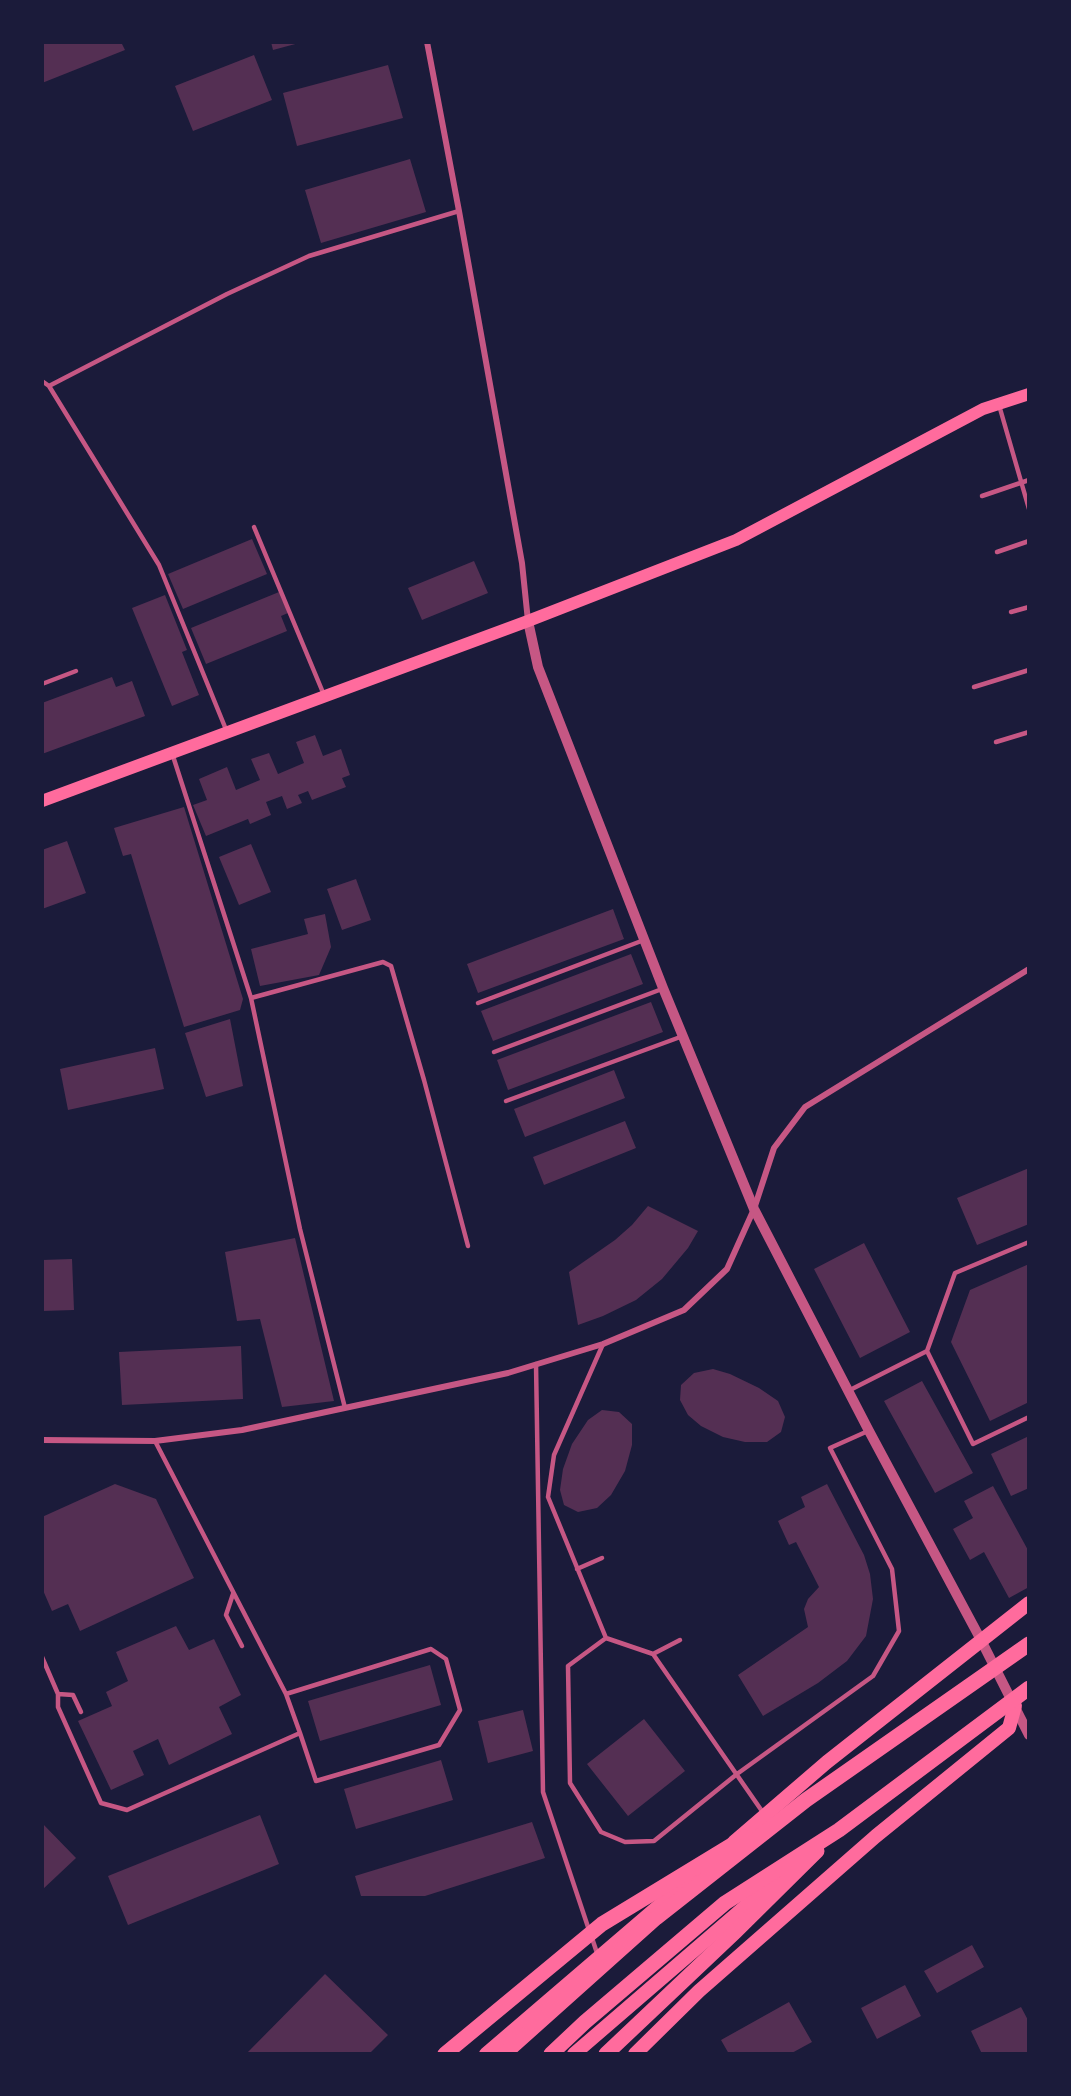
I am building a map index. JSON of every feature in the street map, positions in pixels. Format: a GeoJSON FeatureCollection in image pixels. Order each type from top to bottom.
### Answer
{"type":"FeatureCollection","features":[{"type":"Feature","properties":{"kind":"highway"},"geometry":{"type":"LineString","coordinates":[[504,2054],[656,1917],[806,1800],[1029,1644]]}},
{"type":"Feature","properties":{"kind":"highway"},"geometry":{"type":"LineString","coordinates":[[551,2054],[585,2022],[725,1903],[838,1830],[1029,1688]]}},
{"type":"Feature","properties":{"kind":"highway"},"geometry":{"type":"LineString","coordinates":[[445,2054],[602,1924],[806,1800]]}},
{"type":"Feature","properties":{"kind":"highway"},"geometry":{"type":"LineString","coordinates":[[606,2054],[735,1932],[838,1830]]}},
{"type":"Feature","properties":{"kind":"main road"},"geometry":{"type":"LineString","coordinates":[[42,801],[528,621],[736,540],[999,402],[1029,393]]}},
{"type":"Feature","properties":{"kind":"main road"},"geometry":{"type":"LineString","coordinates":[[486,2054],[827,1762],[1029,1603]]}},
{"type":"Feature","properties":{"kind":"main road"},"geometry":{"type":"LineString","coordinates":[[574,2054],[775,1879],[1029,1696]]}},
{"type":"Feature","properties":{"kind":"main road"},"geometry":{"type":"LineString","coordinates":[[635,2054],[699,1991],[876,1836],[1009,1728],[1015,1706]]}},
{"type":"Feature","properties":{"kind":"main road"},"geometry":{"type":"LineString","coordinates":[[638,1999],[661,2028]]}},
{"type":"Feature","properties":{"kind":"street"},"geometry":{"type":"LineString","coordinates":[[427,42],[522,563],[528,621],[538,667],[663,988],[754,1209],[868,1431],[981,1640],[1029,1735]]}},
{"type":"Feature","properties":{"kind":"street"},"geometry":{"type":"LineString","coordinates":[[42,1440],[155,1441],[243,1430],[508,1373],[603,1344],[684,1310],[727,1269],[754,1209],[774,1148],[805,1107],[1029,969]]}},
{"type":"Feature","properties":{"kind":"lane"},"geometry":{"type":"LineString","coordinates":[[49,386],[227,294],[309,256],[459,211]]}},
{"type":"Feature","properties":{"kind":"lane"},"geometry":{"type":"LineString","coordinates":[[42,381],[49,386],[159,565],[227,732]]}},
{"type":"Feature","properties":{"kind":"lane"},"geometry":{"type":"LineString","coordinates":[[999,402],[1029,509]]}},
{"type":"Feature","properties":{"kind":"lane"},"geometry":{"type":"LineString","coordinates":[[982,496],[1029,480]]}},
{"type":"Feature","properties":{"kind":"lane"},"geometry":{"type":"LineString","coordinates":[[254,527],[324,695]]}},
{"type":"Feature","properties":{"kind":"lane"},"geometry":{"type":"LineString","coordinates":[[997,552],[1029,541]]}},
{"type":"Feature","properties":{"kind":"lane"},"geometry":{"type":"LineString","coordinates":[[1011,612],[1029,607]]}},
{"type":"Feature","properties":{"kind":"lane"},"geometry":{"type":"LineString","coordinates":[[974,687],[1029,670]]}},
{"type":"Feature","properties":{"kind":"lane"},"geometry":{"type":"LineString","coordinates":[[42,684],[76,671]]}},
{"type":"Feature","properties":{"kind":"lane"},"geometry":{"type":"LineString","coordinates":[[996,742],[1029,732]]}},
{"type":"Feature","properties":{"kind":"lane"},"geometry":{"type":"LineString","coordinates":[[172,753],[251,998],[300,1229],[345,1408]]}},
{"type":"Feature","properties":{"kind":"lane"},"geometry":{"type":"LineString","coordinates":[[478,1003],[645,940]]}},
{"type":"Feature","properties":{"kind":"lane"},"geometry":{"type":"LineString","coordinates":[[251,998],[383,962],[391,966],[468,1246]]}},
{"type":"Feature","properties":{"kind":"lane"},"geometry":{"type":"LineString","coordinates":[[494,1052],[663,988]]}},
{"type":"Feature","properties":{"kind":"lane"},"geometry":{"type":"LineString","coordinates":[[506,1101],[683,1036]]}},
{"type":"Feature","properties":{"kind":"lane"},"geometry":{"type":"LineString","coordinates":[[848,1391],[927,1351],[955,1274],[1029,1242]]}},
{"type":"Feature","properties":{"kind":"lane"},"geometry":{"type":"LineString","coordinates":[[603,1344],[554,1455],[548,1497],[606,1638]]}},
{"type":"Feature","properties":{"kind":"lane"},"geometry":{"type":"LineString","coordinates":[[927,1351],[974,1444],[1029,1417]]}},
{"type":"Feature","properties":{"kind":"lane"},"geometry":{"type":"LineString","coordinates":[[536,1364],[543,1792],[598,1958]]}},
{"type":"Feature","properties":{"kind":"lane"},"geometry":{"type":"LineString","coordinates":[[606,1638],[568,1666],[570,1783],[601,1832],[625,1842],[654,1841],[737,1774],[873,1676],[899,1631],[892,1569],[830,1448],[868,1431]]}},
{"type":"Feature","properties":{"kind":"lane"},"geometry":{"type":"LineString","coordinates":[[155,1441],[286,1694],[316,1781],[439,1745],[460,1710],[446,1659],[431,1649],[286,1694]]}},
{"type":"Feature","properties":{"kind":"lane"},"geometry":{"type":"LineString","coordinates":[[578,1569],[602,1558]]}},
{"type":"Feature","properties":{"kind":"lane"},"geometry":{"type":"LineString","coordinates":[[233,1593],[226,1614],[242,1646]]}},
{"type":"Feature","properties":{"kind":"lane"},"geometry":{"type":"LineString","coordinates":[[606,1638],[654,1653],[765,1815]]}},
{"type":"Feature","properties":{"kind":"lane"},"geometry":{"type":"LineString","coordinates":[[654,1653],[680,1640]]}},
{"type":"Feature","properties":{"kind":"lane"},"geometry":{"type":"LineString","coordinates":[[42,1656],[58,1694],[58,1707],[102,1803],[126,1810],[300,1732]]}},
{"type":"Feature","properties":{"kind":"lane"},"geometry":{"type":"LineString","coordinates":[[58,1694],[73,1695],[81,1712]]}},
{"type":"Feature","properties":{"kind":"building"},"geometry":{"type":"Polygon","coordinates":[[[42,42],[121,42],[125,50],[42,83],[42,42]]]}},
{"type":"Feature","properties":{"kind":"building"},"geometry":{"type":"Polygon","coordinates":[[[271,42],[299,42],[299,43],[273,50],[271,42]]]}},
{"type":"Feature","properties":{"kind":"building"},"geometry":{"type":"Polygon","coordinates":[[[254,55],[272,100],[193,131],[175,86],[254,55]]]}},
{"type":"Feature","properties":{"kind":"building"},"geometry":{"type":"Polygon","coordinates":[[[388,65],[403,118],[297,146],[283,93],[388,65]]]}},
{"type":"Feature","properties":{"kind":"building"},"geometry":{"type":"Polygon","coordinates":[[[410,159],[426,212],[321,243],[305,190],[410,159]]]}},
{"type":"Feature","properties":{"kind":"building"},"geometry":{"type":"Polygon","coordinates":[[[252,539],[267,574],[183,609],[168,574],[252,539]]]}},
{"type":"Feature","properties":{"kind":"building"},"geometry":{"type":"Polygon","coordinates":[[[474,561],[488,593],[422,620],[408,588],[474,561]]]}},
{"type":"Feature","properties":{"kind":"building"},"geometry":{"type":"Polygon","coordinates":[[[279,592],[288,613],[281,616],[287,631],[206,664],[191,628],[279,592]]]}},
{"type":"Feature","properties":{"kind":"building"},"geometry":{"type":"Polygon","coordinates":[[[165,595],[187,650],[182,652],[199,695],[172,706],[132,608],[165,595]]]}},
{"type":"Feature","properties":{"kind":"building"},"geometry":{"type":"Polygon","coordinates":[[[112,677],[116,687],[132,681],[145,716],[42,754],[42,703],[112,677]]]}},
{"type":"Feature","properties":{"kind":"building"},"geometry":{"type":"Polygon","coordinates":[[[315,735],[323,756],[341,749],[350,775],[342,778],[346,787],[312,800],[308,791],[298,795],[302,803],[287,809],[282,796],[266,802],[271,815],[250,824],[248,819],[206,836],[193,805],[207,800],[199,779],[227,767],[236,790],[260,780],[251,759],[269,753],[278,774],[304,763],[296,742],[315,735]]]}},
{"type":"Feature","properties":{"kind":"building"},"geometry":{"type":"Polygon","coordinates":[[[184,807],[243,999],[240,1010],[184,1027],[131,854],[123,856],[114,828],[184,807]]]}},
{"type":"Feature","properties":{"kind":"building"},"geometry":{"type":"Polygon","coordinates":[[[67,841],[86,893],[42,909],[42,850],[67,841]]]}},
{"type":"Feature","properties":{"kind":"building"},"geometry":{"type":"Polygon","coordinates":[[[251,844],[271,892],[239,905],[219,857],[251,844]]]}},
{"type":"Feature","properties":{"kind":"building"},"geometry":{"type":"Polygon","coordinates":[[[356,879],[371,920],[342,930],[327,889],[356,879]]]}},
{"type":"Feature","properties":{"kind":"building"},"geometry":{"type":"Polygon","coordinates":[[[613,909],[624,939],[478,993],[467,964],[613,909]]]}},
{"type":"Feature","properties":{"kind":"building"},"geometry":{"type":"Polygon","coordinates":[[[325,914],[331,947],[319,975],[260,986],[251,949],[308,934],[304,919],[325,914]]]}},
{"type":"Feature","properties":{"kind":"building"},"geometry":{"type":"Polygon","coordinates":[[[631,954],[643,984],[493,1041],[481,1011],[631,954]]]}},
{"type":"Feature","properties":{"kind":"building"},"geometry":{"type":"Polygon","coordinates":[[[651,1002],[663,1032],[508,1090],[497,1060],[651,1002]]]}},
{"type":"Feature","properties":{"kind":"building"},"geometry":{"type":"Polygon","coordinates":[[[230,1019],[243,1086],[206,1097],[185,1033],[230,1019]]]}},
{"type":"Feature","properties":{"kind":"building"},"geometry":{"type":"Polygon","coordinates":[[[155,1048],[164,1089],[68,1110],[60,1069],[155,1048]]]}},
{"type":"Feature","properties":{"kind":"building"},"geometry":{"type":"Polygon","coordinates":[[[614,1070],[625,1098],[525,1137],[514,1109],[614,1070]]]}},
{"type":"Feature","properties":{"kind":"building"},"geometry":{"type":"Polygon","coordinates":[[[625,1121],[636,1148],[544,1185],[533,1157],[625,1121]]]}},
{"type":"Feature","properties":{"kind":"building"},"geometry":{"type":"Polygon","coordinates":[[[1029,1168],[1029,1224],[977,1245],[957,1198],[1029,1168]]]}},
{"type":"Feature","properties":{"kind":"building"},"geometry":{"type":"Polygon","coordinates":[[[648,1206],[698,1231],[688,1248],[662,1279],[636,1300],[578,1325],[569,1272],[615,1240],[648,1206]]]}},
{"type":"Feature","properties":{"kind":"building"},"geometry":{"type":"Polygon","coordinates":[[[295,1238],[334,1401],[282,1407],[260,1319],[237,1321],[225,1252],[295,1238]]]}},
{"type":"Feature","properties":{"kind":"building"},"geometry":{"type":"Polygon","coordinates":[[[864,1243],[910,1332],[860,1358],[814,1269],[864,1243]]]}},
{"type":"Feature","properties":{"kind":"building"},"geometry":{"type":"Polygon","coordinates":[[[72,1259],[74,1310],[42,1311],[42,1260],[72,1259]]]}},
{"type":"Feature","properties":{"kind":"building"},"geometry":{"type":"Polygon","coordinates":[[[1029,1264],[1029,1402],[990,1421],[951,1342],[970,1290],[1029,1264]]]}},
{"type":"Feature","properties":{"kind":"building"},"geometry":{"type":"Polygon","coordinates":[[[241,1346],[243,1399],[122,1405],[119,1352],[241,1346]]]}},
{"type":"Feature","properties":{"kind":"building"},"geometry":{"type":"Polygon","coordinates":[[[713,1369],[730,1374],[759,1388],[778,1401],[785,1417],[781,1432],[767,1442],[745,1442],[723,1437],[701,1426],[688,1415],[680,1400],[681,1385],[694,1373],[713,1369]]]}},
{"type":"Feature","properties":{"kind":"building"},"geometry":{"type":"Polygon","coordinates":[[[922,1381],[973,1473],[935,1493],[884,1401],[922,1381]]]}},
{"type":"Feature","properties":{"kind":"building"},"geometry":{"type":"Polygon","coordinates":[[[602,1410],[619,1412],[632,1424],[632,1445],[625,1471],[611,1495],[597,1508],[578,1512],[564,1505],[560,1490],[563,1469],[572,1444],[588,1420],[602,1410]]]}},
{"type":"Feature","properties":{"kind":"building"},"geometry":{"type":"Polygon","coordinates":[[[1029,1436],[1029,1488],[1011,1496],[991,1454],[1029,1436]]]}},
{"type":"Feature","properties":{"kind":"building"},"geometry":{"type":"Polygon","coordinates":[[[115,1484],[156,1499],[194,1578],[80,1631],[68,1604],[52,1611],[42,1588],[42,1517],[115,1484]]]}},
{"type":"Feature","properties":{"kind":"building"},"geometry":{"type":"Polygon","coordinates":[[[827,1484],[864,1555],[870,1574],[873,1599],[866,1636],[847,1661],[818,1683],[763,1716],[738,1675],[808,1627],[804,1609],[808,1599],[819,1587],[796,1542],[789,1545],[778,1521],[805,1507],[801,1497],[827,1484]]]}},
{"type":"Feature","properties":{"kind":"building"},"geometry":{"type":"Polygon","coordinates":[[[993,1486],[1029,1552],[1029,1587],[1009,1598],[984,1552],[970,1560],[953,1529],[973,1518],[964,1501],[993,1486]]]}},
{"type":"Feature","properties":{"kind":"building"},"geometry":{"type":"Polygon","coordinates":[[[176,1626],[189,1650],[214,1639],[241,1695],[219,1707],[232,1734],[169,1765],[158,1739],[133,1751],[144,1775],[111,1790],[78,1721],[112,1706],[106,1692],[128,1681],[116,1652],[176,1626]]]}},
{"type":"Feature","properties":{"kind":"building"},"geometry":{"type":"Polygon","coordinates":[[[430,1665],[441,1705],[320,1741],[308,1701],[430,1665]]]}},
{"type":"Feature","properties":{"kind":"building"},"geometry":{"type":"Polygon","coordinates":[[[523,1710],[533,1751],[488,1763],[478,1721],[523,1710]]]}},
{"type":"Feature","properties":{"kind":"building"},"geometry":{"type":"Polygon","coordinates":[[[644,1719],[685,1771],[628,1816],[587,1764],[644,1719]]]}},
{"type":"Feature","properties":{"kind":"building"},"geometry":{"type":"Polygon","coordinates":[[[441,1760],[453,1800],[356,1829],[344,1789],[441,1760]]]}},
{"type":"Feature","properties":{"kind":"building"},"geometry":{"type":"Polygon","coordinates":[[[260,1815],[279,1864],[128,1925],[108,1876],[260,1815]]]}},
{"type":"Feature","properties":{"kind":"building"},"geometry":{"type":"Polygon","coordinates":[[[532,1822],[545,1858],[425,1896],[361,1896],[355,1876],[532,1822]]]}},
{"type":"Feature","properties":{"kind":"building"},"geometry":{"type":"Polygon","coordinates":[[[42,1823],[76,1858],[42,1890],[42,1823]]]}},
{"type":"Feature","properties":{"kind":"building"},"geometry":{"type":"Polygon","coordinates":[[[972,1945],[984,1967],[937,1993],[924,1971],[972,1945]]]}},
{"type":"Feature","properties":{"kind":"building"},"geometry":{"type":"Polygon","coordinates":[[[325,1974],[388,2035],[369,2054],[246,2054],[325,1974]]]}},
{"type":"Feature","properties":{"kind":"building"},"geometry":{"type":"Polygon","coordinates":[[[905,1985],[921,2016],[877,2039],[861,2008],[905,1985]]]}},
{"type":"Feature","properties":{"kind":"building"},"geometry":{"type":"Polygon","coordinates":[[[789,2002],[812,2042],[790,2054],[729,2054],[721,2040],[789,2002]]]}},
{"type":"Feature","properties":{"kind":"building"},"geometry":{"type":"Polygon","coordinates":[[[1021,2007],[1029,2022],[1029,2054],[982,2054],[971,2031],[1021,2007]]]}}]}
